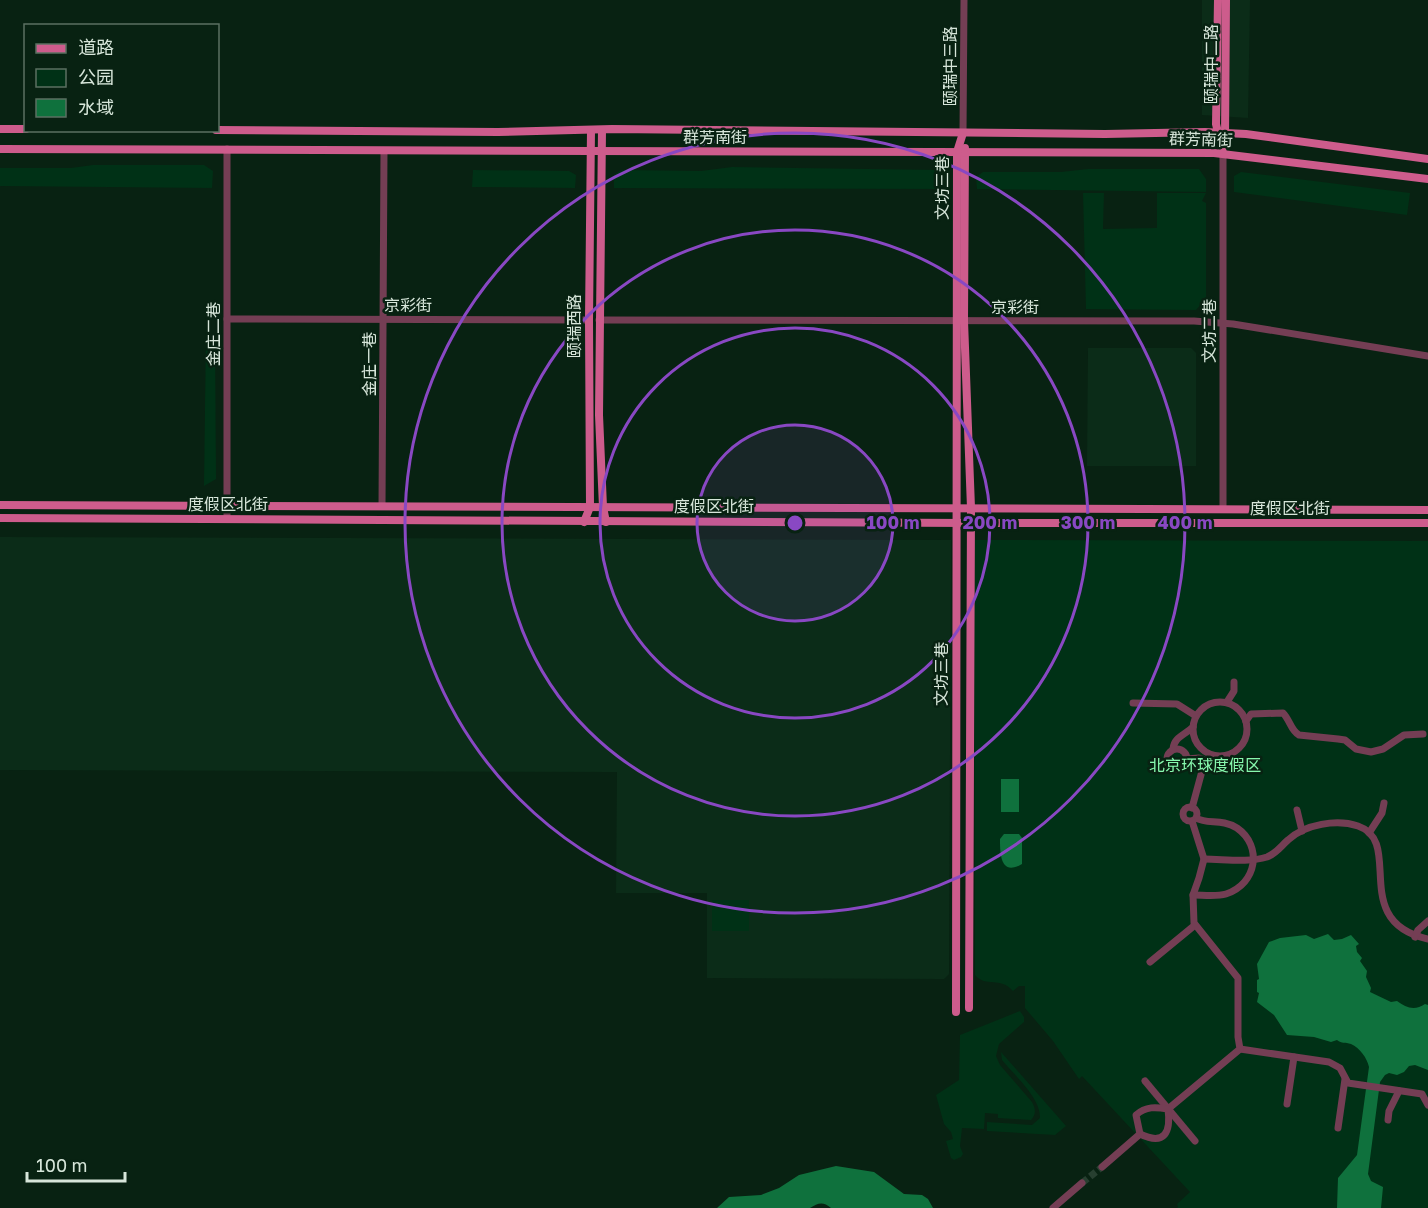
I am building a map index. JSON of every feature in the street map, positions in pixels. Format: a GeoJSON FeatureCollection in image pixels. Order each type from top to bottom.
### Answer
{"type":"FeatureCollection","features":[{"type":"Feature","properties":{"kind":"main road","name":"颐瑞中二路"},"geometry":{"type":"LineString","coordinates":[[1218,0],[1223,153]]}},
{"type":"Feature","properties":{"kind":"main road","name":"颐瑞中二路"},"geometry":{"type":"LineString","coordinates":[[1222,133],[1226,0]]}},
{"type":"Feature","properties":{"kind":"main road"},"geometry":{"type":"LineString","coordinates":[[0,129],[24,129]]}},
{"type":"Feature","properties":{"kind":"main road","name":"群芳南街"},"geometry":{"type":"LineString","coordinates":[[219,130],[1222,133],[1246,134],[1428,159]]}},
{"type":"Feature","properties":{"kind":"main road","name":"颐瑞西路"},"geometry":{"type":"LineString","coordinates":[[585,522],[590,507],[591,130]]}},
{"type":"Feature","properties":{"kind":"main road","name":"颐瑞西路"},"geometry":{"type":"LineString","coordinates":[[602,130],[599,415],[603,507],[606,522]]}},
{"type":"Feature","properties":{"kind":"main road","name":"文坊三巷"},"geometry":{"type":"LineString","coordinates":[[956,1012],[956,509],[963,133]]}},
{"type":"Feature","properties":{"kind":"main road","name":"群芳南街"},"geometry":{"type":"LineString","coordinates":[[0,149],[1223,153],[1428,179]]}},
{"type":"Feature","properties":{"kind":"main road","name":"文坊三巷"},"geometry":{"type":"LineString","coordinates":[[961,321],[971,508],[969,1008]]}},
{"type":"Feature","properties":{"kind":"main road","name":"度假区北街"},"geometry":{"type":"LineString","coordinates":[[0,505],[1428,510]]}},
{"type":"Feature","properties":{"kind":"main road"},"geometry":{"type":"LineString","coordinates":[[194,519],[197,514],[195,506]]}},
{"type":"Feature","properties":{"kind":"main road"},"geometry":{"type":"LineString","coordinates":[[258,506],[255,509],[258,519]]}},
{"type":"Feature","properties":{"kind":"main road","name":"度假区北街"},"geometry":{"type":"LineString","coordinates":[[0,518],[970,524],[1428,523]]}},
{"type":"Feature","properties":{"kind":"street","name":"颐瑞中三路"},"geometry":{"type":"LineString","coordinates":[[963,133],[964,0]]}},
{"type":"Feature","properties":{"kind":"street","name":"金庄二巷"},"geometry":{"type":"LineString","coordinates":[[227,149],[227,519]]}},
{"type":"Feature","properties":{"kind":"street","name":"金庄一巷"},"geometry":{"type":"LineString","coordinates":[[382,506],[384,151]]}},
{"type":"Feature","properties":{"kind":"street","name":"文坊二巷"},"geometry":{"type":"LineString","coordinates":[[1223,153],[1223,509]]}},
{"type":"Feature","properties":{"kind":"street","name":"京彩街"},"geometry":{"type":"LineString","coordinates":[[227,320],[383,318],[589,320]]}},
{"type":"Feature","properties":{"kind":"street","name":"京彩街"},"geometry":{"type":"LineString","coordinates":[[599,320],[1194,321],[1223,323],[1428,356]]}},
{"type":"Feature","properties":{"kind":"street"},"geometry":{"type":"LineString","coordinates":[[1227,702],[1234,691],[1233,682]]}},
{"type":"Feature","properties":{"kind":"street"},"geometry":{"type":"LineString","coordinates":[[1187,759],[1206,757],[1223,756],[1238,750],[1246,737],[1246,721],[1239,709],[1227,702],[1213,703],[1196,716],[1193,728],[1198,745],[1206,757],[1192,807]]}},
{"type":"Feature","properties":{"kind":"street"},"geometry":{"type":"LineString","coordinates":[[1133,703],[1177,704],[1196,716]]}},
{"type":"Feature","properties":{"kind":"street"},"geometry":{"type":"LineString","coordinates":[[1246,721],[1251,714],[1283,713],[1299,735],[1338,738],[1345,740],[1356,749],[1371,752],[1383,749],[1404,735],[1423,734]]}},
{"type":"Feature","properties":{"kind":"street"},"geometry":{"type":"LineString","coordinates":[[1187,759],[1181,768],[1171,767],[1167,757],[1177,738],[1193,728]]}},
{"type":"Feature","properties":{"kind":"street"},"geometry":{"type":"LineString","coordinates":[[1173,749],[1183,750],[1187,759]]}},
{"type":"Feature","properties":{"kind":"street"},"geometry":{"type":"LineString","coordinates":[[1369,833],[1382,813],[1384,803]]}},
{"type":"Feature","properties":{"kind":"street"},"geometry":{"type":"LineString","coordinates":[[1192,807],[1186,808],[1183,815],[1185,819],[1220,821],[1236,828],[1249,840],[1254,860],[1250,874],[1231,892],[1224,895],[1193,895]]}},
{"type":"Feature","properties":{"kind":"street"},"geometry":{"type":"LineString","coordinates":[[1192,807],[1197,813],[1194,820],[1204,859],[1193,895],[1195,925],[1238,978],[1240,1049]]}},
{"type":"Feature","properties":{"kind":"street"},"geometry":{"type":"LineString","coordinates":[[1298,810],[1302,831]]}},
{"type":"Feature","properties":{"kind":"street"},"geometry":{"type":"LineString","coordinates":[[1204,859],[1254,860],[1276,853],[1290,838],[1309,827],[1329,824],[1349,824],[1361,827],[1374,840],[1378,852],[1382,900],[1385,909],[1400,927],[1415,937],[1428,939]]}},
{"type":"Feature","properties":{"kind":"street"},"geometry":{"type":"LineString","coordinates":[[1415,937],[1418,930],[1428,921]]}},
{"type":"Feature","properties":{"kind":"street"},"geometry":{"type":"LineString","coordinates":[[1150,962],[1195,925]]}},
{"type":"Feature","properties":{"kind":"street"},"geometry":{"type":"LineString","coordinates":[[1168,1109],[1240,1049],[1336,1065],[1348,1083],[1425,1093],[1428,1105]]}},
{"type":"Feature","properties":{"kind":"street"},"geometry":{"type":"LineString","coordinates":[[1287,1104],[1294,1057]]}},
{"type":"Feature","properties":{"kind":"street"},"geometry":{"type":"LineString","coordinates":[[1338,1128],[1345,1079]]}},
{"type":"Feature","properties":{"kind":"street"},"geometry":{"type":"LineString","coordinates":[[1144,1081],[1195,1141]]}},
{"type":"Feature","properties":{"kind":"street"},"geometry":{"type":"LineString","coordinates":[[1388,1120],[1389,1111],[1399,1091]]}},
{"type":"Feature","properties":{"kind":"street"},"geometry":{"type":"LineString","coordinates":[[1140,1134],[1136,1115],[1141,1110],[1157,1107],[1168,1109]]}},
{"type":"Feature","properties":{"kind":"street"},"geometry":{"type":"LineString","coordinates":[[1140,1134],[1151,1139],[1164,1136],[1170,1124],[1168,1109]]}},
{"type":"Feature","properties":{"kind":"street"},"geometry":{"type":"LineString","coordinates":[[1102,1167],[1140,1134]]}},
{"type":"Feature","properties":{"kind":"street"},"geometry":{"type":"LineString","coordinates":[[1053,1208],[1082,1183]]}},
{"type":"Feature","properties":{"kind":"shaded area"},"geometry":{"type":"Polygon","coordinates":[[[1202,0],[1250,0],[1248,118],[1202,115],[1202,0]]]}},
{"type":"Feature","properties":{"kind":"shaded area"},"geometry":{"type":"Polygon","coordinates":[[[1088,348],[1191,348],[1196,353],[1196,466],[1087,466],[1088,348]]]}},
{"type":"Feature","properties":{"kind":"shaded area"},"geometry":{"type":"Polygon","coordinates":[[[0,537],[951,540],[949,974],[944,979],[707,978],[707,893],[616,893],[617,772],[0,770],[0,537]]]}},
{"type":"Feature","properties":{"kind":"green space"},"geometry":{"type":"Polygon","coordinates":[[[93,165],[204,165],[213,171],[212,188],[0,186],[0,168],[71,168],[93,165]]]}},
{"type":"Feature","properties":{"kind":"green space"},"geometry":{"type":"Polygon","coordinates":[[[732,167],[941,170],[946,175],[946,189],[614,188],[614,175],[621,170],[701,171],[732,167]]]}},
{"type":"Feature","properties":{"kind":"green space"},"geometry":{"type":"Polygon","coordinates":[[[1088,169],[1199,169],[1206,179],[1206,192],[977,189],[976,177],[983,172],[1061,172],[1088,169]]]}},
{"type":"Feature","properties":{"kind":"green space"},"geometry":{"type":"Polygon","coordinates":[[[473,170],[569,171],[576,175],[575,188],[472,187],[473,170]]]}},
{"type":"Feature","properties":{"kind":"green space"},"geometry":{"type":"Polygon","coordinates":[[[1241,172],[1410,193],[1407,215],[1234,192],[1234,176],[1241,172]]]}},
{"type":"Feature","properties":{"kind":"green space"},"geometry":{"type":"Polygon","coordinates":[[[1083,193],[1104,193],[1103,229],[1157,228],[1157,193],[1206,193],[1202,201],[1206,203],[1206,298],[1196,310],[1086,309],[1083,193]]]}},
{"type":"Feature","properties":{"kind":"green space"},"geometry":{"type":"Polygon","coordinates":[[[206,332],[215,336],[216,479],[204,486],[206,332]]]}},
{"type":"Feature","properties":{"kind":"green space","name":"北京环球度假区"},"geometry":{"type":"Polygon","coordinates":[[[974,540],[1428,541],[1428,1208],[1177,1208],[1177,1204],[1190,1192],[1082,1076],[1079,1079],[1053,1041],[1025,1008],[1025,986],[1019,986],[1013,991],[1003,984],[984,981],[975,975],[974,540]]]}},
{"type":"Feature","properties":{"kind":"green space"},"geometry":{"type":"Polygon","coordinates":[[[712,900],[749,900],[749,931],[712,931],[712,900]]]}},
{"type":"Feature","properties":{"kind":"green space"},"geometry":{"type":"Polygon","coordinates":[[[1020,1011],[1024,1022],[999,1044],[996,1056],[1000,1065],[1032,1102],[1035,1109],[1034,1116],[1031,1120],[998,1118],[998,1114],[985,1113],[984,1129],[962,1128],[960,1146],[963,1154],[954,1160],[951,1158],[946,1141],[953,1139],[951,1132],[944,1124],[936,1095],[959,1080],[960,1035],[1020,1011]]]}},
{"type":"Feature","properties":{"kind":"green space"},"geometry":{"type":"Polygon","coordinates":[[[1001,1052],[1066,1126],[1055,1135],[987,1131],[987,1122],[1032,1125],[1040,1118],[1032,1095],[1002,1060],[1001,1052]]]}},
{"type":"Feature","properties":{"kind":"water"},"geometry":{"type":"Polygon","coordinates":[[[1001,779],[1019,779],[1019,812],[1001,812],[1001,779]]]}},
{"type":"Feature","properties":{"kind":"water"},"geometry":{"type":"Polygon","coordinates":[[[1004,834],[1019,834],[1022,838],[1022,864],[1009,868],[1003,862],[1000,839],[1004,834]]]}},
{"type":"Feature","properties":{"kind":"water"},"geometry":{"type":"Polygon","coordinates":[[[1328,934],[1334,940],[1351,935],[1359,944],[1356,946],[1357,952],[1367,971],[1366,977],[1371,988],[1370,992],[1411,1008],[1428,1005],[1428,1070],[1415,1065],[1409,1066],[1397,1075],[1389,1073],[1385,1075],[1380,1082],[1368,1174],[1371,1181],[1383,1187],[1381,1208],[1337,1208],[1338,1178],[1357,1155],[1369,1067],[1365,1057],[1349,1043],[1287,1035],[1274,1015],[1257,1002],[1259,993],[1257,992],[1257,980],[1259,979],[1257,964],[1269,942],[1280,938],[1306,935],[1314,939],[1328,934]]]}},
{"type":"Feature","properties":{"kind":"water"},"geometry":{"type":"Polygon","coordinates":[[[836,1166],[874,1172],[904,1194],[922,1195],[928,1199],[933,1208],[831,1208],[820,1204],[810,1208],[717,1208],[729,1197],[761,1195],[779,1188],[799,1175],[836,1166]]]}},
{"type":"Feature","properties":{"kind":"tunnel"},"geometry":{"type":"LineString","coordinates":[[1082,1183],[1102,1167]]}}]}
